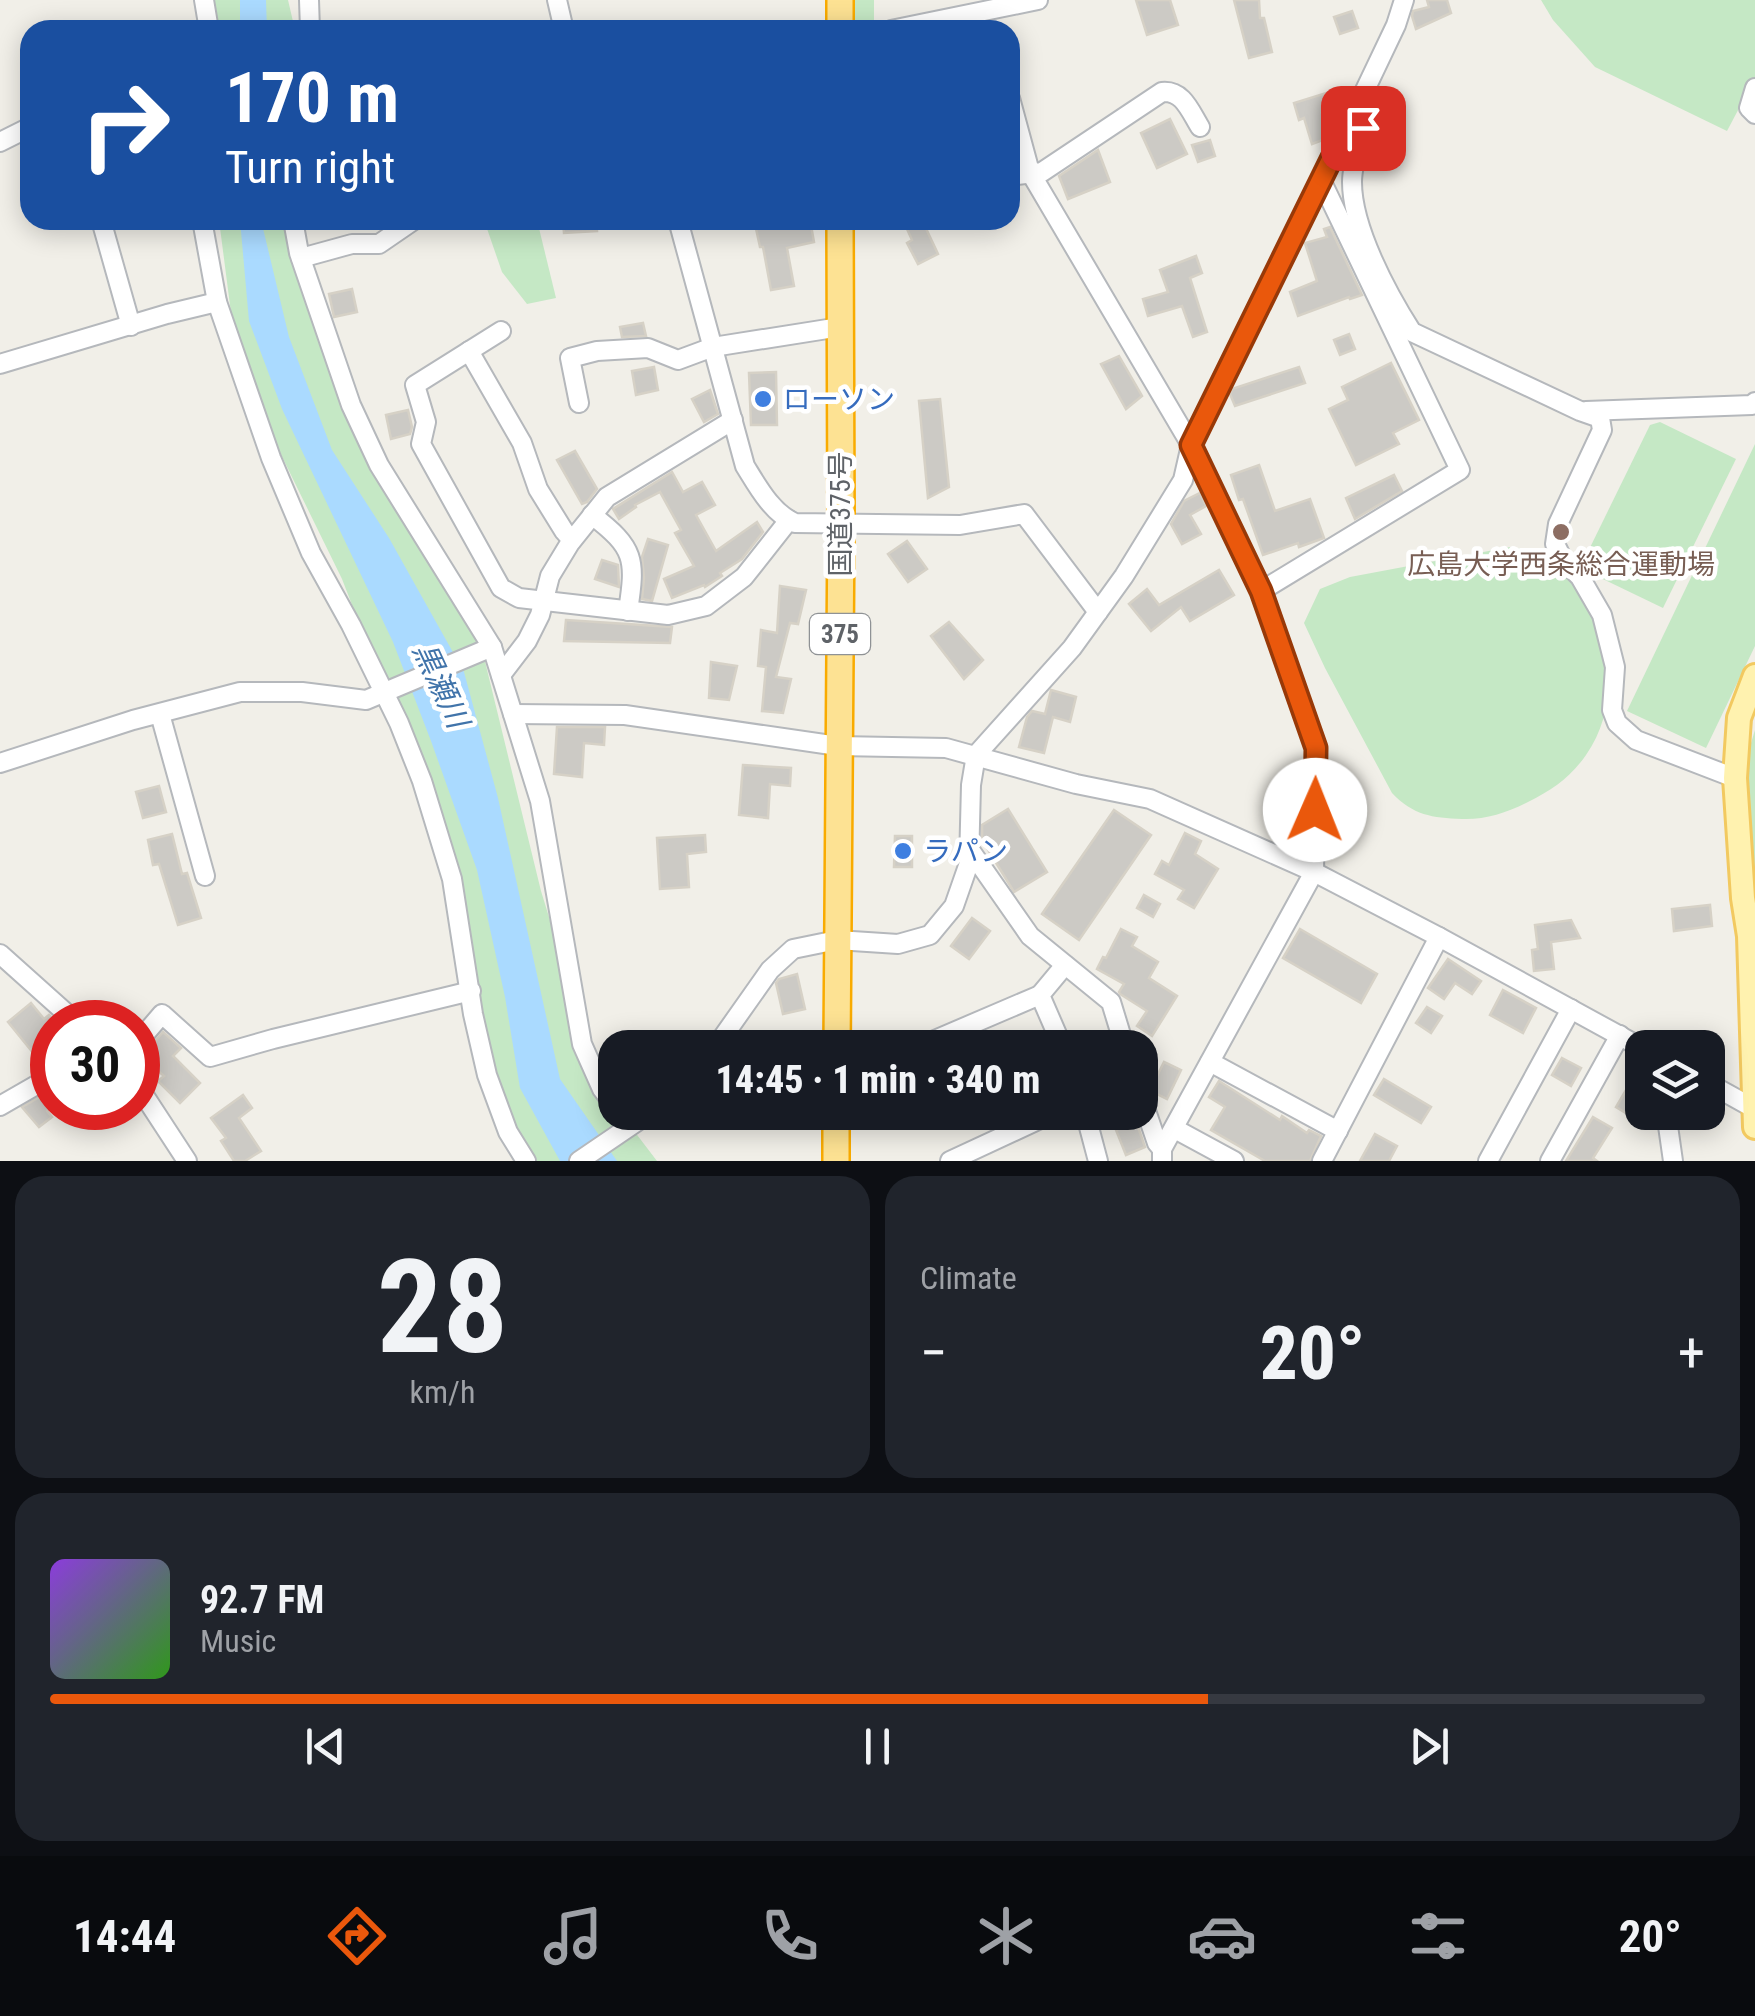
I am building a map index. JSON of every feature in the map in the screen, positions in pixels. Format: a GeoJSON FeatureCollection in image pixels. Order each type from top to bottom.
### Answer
{"type":"FeatureCollection","features":[{"type":"Feature","properties":{"kind":"highway","name":"国道375号"},"geometry":{"type":"LineString","coordinates":[[836,1030],[840,230]]}},
{"type":"Feature","properties":{"kind":"highway"},"geometry":{"type":"LineString","coordinates":[[836,1130],[836,1161]]}},
{"type":"Feature","properties":{"kind":"main road"},"geometry":{"type":"LineString","coordinates":[[1754,1118],[1748,936],[1735,778],[1738,718],[1755,676]]}},
{"type":"Feature","properties":{"kind":"street"},"geometry":{"type":"LineString","coordinates":[[929,20],[986,5],[1038,0]]}},
{"type":"Feature","properties":{"kind":"street"},"geometry":{"type":"LineString","coordinates":[[728,1030],[770,970],[793,949],[837,940],[898,944],[930,935],[954,906],[969,863],[971,785],[976,754],[1072,648],[1124,576],[1183,480],[1191,445],[1349,123],[1404,0]]}},
{"type":"Feature","properties":{"kind":"street"},"geometry":{"type":"LineString","coordinates":[[1755,88],[1750,108],[1755,114]]}},
{"type":"Feature","properties":{"kind":"street"},"geometry":{"type":"LineString","coordinates":[[1020,174],[1042,172],[1162,92],[1172,91],[1181,97],[1200,127]]}},
{"type":"Feature","properties":{"kind":"street"},"geometry":{"type":"LineString","coordinates":[[1349,123],[1363,128],[1352,180],[1356,220],[1412,332],[1600,418],[1602,430],[1558,524],[1555,544],[1602,615],[1615,667],[1612,710],[1618,724],[1636,740],[1735,778]]}},
{"type":"Feature","properties":{"kind":"street"},"geometry":{"type":"LineString","coordinates":[[1020,135],[1030,172],[1191,445],[1261,591],[1316,748],[1314,872],[1162,1155]]}},
{"type":"Feature","properties":{"kind":"street"},"geometry":{"type":"LineString","coordinates":[[1261,591],[1460,470],[1321,180]]}},
{"type":"Feature","properties":{"kind":"street"},"geometry":{"type":"LineString","coordinates":[[104,230],[131,326]]}},
{"type":"Feature","properties":{"kind":"street"},"geometry":{"type":"LineString","coordinates":[[204,230],[218,302],[238,367],[284,490],[311,552],[386,691],[422,781],[452,879],[487,1075],[508,1132],[526,1161]]}},
{"type":"Feature","properties":{"kind":"street"},"geometry":{"type":"LineString","coordinates":[[296,230],[300,258],[350,405],[379,466],[500,674],[540,801],[582,1044],[598,1080]]}},
{"type":"Feature","properties":{"kind":"street"},"geometry":{"type":"LineString","coordinates":[[300,258],[352,244],[378,244],[399,230]]}},
{"type":"Feature","properties":{"kind":"street"},"geometry":{"type":"LineString","coordinates":[[681,230],[745,466],[783,518],[795,523],[960,525],[1024,514],[1098,612]]}},
{"type":"Feature","properties":{"kind":"street"},"geometry":{"type":"LineString","coordinates":[[0,364],[218,302]]}},
{"type":"Feature","properties":{"kind":"street"},"geometry":{"type":"LineString","coordinates":[[580,403],[570,358],[597,351],[648,348],[678,360],[713,347],[840,327]]}},
{"type":"Feature","properties":{"kind":"street"},"geometry":{"type":"LineString","coordinates":[[500,332],[415,385],[426,422],[421,444],[501,588],[519,598],[668,615],[706,606],[744,578],[789,520]]}},
{"type":"Feature","properties":{"kind":"street"},"geometry":{"type":"LineString","coordinates":[[469,351],[522,443],[538,488],[572,540]]}},
{"type":"Feature","properties":{"kind":"street"},"geometry":{"type":"LineString","coordinates":[[1580,411],[1755,402]]}},
{"type":"Feature","properties":{"kind":"street"},"geometry":{"type":"LineString","coordinates":[[500,674],[528,641],[550,576],[572,540],[608,497],[733,420]]}},
{"type":"Feature","properties":{"kind":"street"},"geometry":{"type":"LineString","coordinates":[[592,516],[630,552],[634,575],[628,610]]}},
{"type":"Feature","properties":{"kind":"street"},"geometry":{"type":"LineString","coordinates":[[0,763],[133,720],[240,692],[302,692],[366,700],[486,649]]}},
{"type":"Feature","properties":{"kind":"street"},"geometry":{"type":"LineString","coordinates":[[160,714],[204,876]]}},
{"type":"Feature","properties":{"kind":"street"},"geometry":{"type":"LineString","coordinates":[[513,714],[625,716],[838,746],[946,748],[1076,784],[1150,799],[1314,872],[1625,1039]]}},
{"type":"Feature","properties":{"kind":"street"},"geometry":{"type":"LineString","coordinates":[[970,850],[1030,936],[1111,1002],[1120,1030]]}},
{"type":"Feature","properties":{"kind":"street"},"geometry":{"type":"LineString","coordinates":[[1322,1161],[1440,937]]}},
{"type":"Feature","properties":{"kind":"street"},"geometry":{"type":"LineString","coordinates":[[0,954],[51,1000]]}},
{"type":"Feature","properties":{"kind":"street"},"geometry":{"type":"LineString","coordinates":[[958,1030],[1040,995],[1065,964]]}},
{"type":"Feature","properties":{"kind":"street"},"geometry":{"type":"LineString","coordinates":[[160,1016],[162,1014],[210,1058],[273,1038],[470,991]]}},
{"type":"Feature","properties":{"kind":"street"},"geometry":{"type":"LineString","coordinates":[[1040,995],[1055,1030]]}},
{"type":"Feature","properties":{"kind":"street"},"geometry":{"type":"LineString","coordinates":[[1488,1161],[1570,1008]]}},
{"type":"Feature","properties":{"kind":"street"},"geometry":{"type":"LineString","coordinates":[[1550,1161],[1620,1036]]}},
{"type":"Feature","properties":{"kind":"street"},"geometry":{"type":"LineString","coordinates":[[1210,1062],[1338,1131]]}},
{"type":"Feature","properties":{"kind":"street"},"geometry":{"type":"LineString","coordinates":[[0,1106],[30,1089]]}},
{"type":"Feature","properties":{"kind":"street"},"geometry":{"type":"LineString","coordinates":[[1725,1096],[1754,1118]]}},
{"type":"Feature","properties":{"kind":"street"},"geometry":{"type":"LineString","coordinates":[[160,1121],[185,1160]]}},
{"type":"Feature","properties":{"kind":"street"},"geometry":{"type":"LineString","coordinates":[[1174,1129],[1234,1161]]}},
{"type":"Feature","properties":{"kind":"street"},"geometry":{"type":"LineString","coordinates":[[579,1161],[614,1130]]}},
{"type":"Feature","properties":{"kind":"street"},"geometry":{"type":"LineString","coordinates":[[950,1161],[1017,1130]]}},
{"type":"Feature","properties":{"kind":"street"},"geometry":{"type":"LineString","coordinates":[[1090,1130],[1098,1161]]}},
{"type":"Feature","properties":{"kind":"street"},"geometry":{"type":"LineString","coordinates":[[1152,1130],[1162,1155]]}},
{"type":"Feature","properties":{"kind":"street"},"geometry":{"type":"LineString","coordinates":[[1669,1130],[1673,1161]]}},
{"type":"Feature","properties":{"kind":"green space"},"geometry":{"type":"Polygon","coordinates":[[[213,0],[288,0],[293,20],[216,20],[213,0]]]}},
{"type":"Feature","properties":{"kind":"green space"},"geometry":{"type":"Polygon","coordinates":[[[849,0],[874,0],[874,20],[849,20],[849,0]]]}},
{"type":"Feature","properties":{"kind":"green space"},"geometry":{"type":"Polygon","coordinates":[[[1541,0],[1755,0],[1755,78],[1727,131],[1595,67],[1553,20],[1541,0]]]}},
{"type":"Feature","properties":{"kind":"green space"},"geometry":{"type":"Polygon","coordinates":[[[220,230],[295,230],[379,465],[480,641],[541,891],[598,1076],[598,1130],[633,1130],[657,1161],[527,1161],[473,1014],[433,814],[342,579],[238,367],[220,230]]]}},
{"type":"Feature","properties":{"kind":"green space"},"geometry":{"type":"Polygon","coordinates":[[[487,230],[539,230],[556,298],[527,304],[502,272],[487,230]]]}},
{"type":"Feature","properties":{"kind":"green space"},"geometry":{"type":"Polygon","coordinates":[[[1660,422],[1736,459],[1663,608],[1580,568],[1650,425],[1660,422]]]}},
{"type":"Feature","properties":{"kind":"green space"},"geometry":{"type":"Polygon","coordinates":[[[1755,444],[1755,646],[1706,748],[1627,711],[1755,444]]]}},
{"type":"Feature","properties":{"kind":"green space"},"geometry":{"type":"Polygon","coordinates":[[[1510,547],[1537,551],[1560,566],[1595,617],[1608,663],[1605,711],[1598,734],[1580,763],[1560,783],[1520,806],[1479,818],[1424,814],[1392,793],[1304,623],[1320,589],[1350,577],[1510,547]]]}},
{"type":"Feature","properties":{"kind":"green space"},"geometry":{"type":"Polygon","coordinates":[[[1755,730],[1755,890],[1740,779],[1755,730]]]}},
{"type":"Feature","properties":{"kind":"water"},"geometry":{"type":"Polygon","coordinates":[[[240,0],[266,0],[267,20],[240,20],[240,0]]]}},
{"type":"Feature","properties":{"kind":"water","name":"黒瀬川"},"geometry":{"type":"Polygon","coordinates":[[[241,230],[263,230],[289,337],[332,450],[389,538],[464,672],[498,798],[560,1079],[617,1161],[560,1161],[520,1088],[477,870],[393,642],[282,409],[249,321],[241,230]]]}},
{"type":"Feature","properties":{"kind":"building"},"geometry":{"type":"Polygon","coordinates":[[[1136,0],[1170,0],[1178,25],[1147,35],[1136,0]]]}},
{"type":"Feature","properties":{"kind":"building"},"geometry":{"type":"Polygon","coordinates":[[[1234,0],[1259,0],[1260,18],[1264,18],[1272,52],[1249,58],[1234,0]]]}},
{"type":"Feature","properties":{"kind":"building"},"geometry":{"type":"Polygon","coordinates":[[[1427,0],[1447,0],[1451,13],[1416,29],[1413,11],[1429,7],[1427,0]]]}},
{"type":"Feature","properties":{"kind":"building"},"geometry":{"type":"Polygon","coordinates":[[[1352,11],[1358,28],[1340,34],[1334,17],[1352,11]]]}},
{"type":"Feature","properties":{"kind":"building"},"geometry":{"type":"Polygon","coordinates":[[[1339,89],[1344,106],[1322,113],[1329,136],[1312,144],[1304,118],[1299,120],[1294,103],[1339,89]]]}},
{"type":"Feature","properties":{"kind":"building"},"geometry":{"type":"Polygon","coordinates":[[[1170,119],[1187,154],[1157,168],[1141,133],[1170,119]]]}},
{"type":"Feature","properties":{"kind":"building"},"geometry":{"type":"Polygon","coordinates":[[[1210,140],[1215,156],[1198,162],[1192,145],[1210,140]]]}},
{"type":"Feature","properties":{"kind":"building"},"geometry":{"type":"Polygon","coordinates":[[[1098,150],[1110,182],[1068,199],[1059,176],[1098,150]]]}},
{"type":"Feature","properties":{"kind":"building"},"geometry":{"type":"Polygon","coordinates":[[[1330,227],[1362,295],[1298,316],[1290,292],[1317,281],[1305,243],[1327,237],[1324,229],[1330,227]]]}},
{"type":"Feature","properties":{"kind":"building"},"geometry":{"type":"Polygon","coordinates":[[[564,230],[597,231],[564,233],[564,230]]]}},
{"type":"Feature","properties":{"kind":"building"},"geometry":{"type":"Polygon","coordinates":[[[756,230],[812,230],[814,242],[787,248],[794,286],[771,290],[756,230]]]}},
{"type":"Feature","properties":{"kind":"building"},"geometry":{"type":"Polygon","coordinates":[[[908,230],[927,230],[938,254],[918,264],[907,243],[912,240],[908,230]]]}},
{"type":"Feature","properties":{"kind":"building"},"geometry":{"type":"Polygon","coordinates":[[[1196,256],[1202,273],[1190,278],[1207,332],[1193,337],[1182,306],[1148,316],[1143,299],[1168,292],[1160,270],[1196,256]]]}},
{"type":"Feature","properties":{"kind":"building"},"geometry":{"type":"Polygon","coordinates":[[[352,289],[357,312],[334,317],[329,294],[352,289]]]}},
{"type":"Feature","properties":{"kind":"building"},"geometry":{"type":"Polygon","coordinates":[[[643,323],[646,336],[622,337],[620,327],[643,323]]]}},
{"type":"Feature","properties":{"kind":"building"},"geometry":{"type":"Polygon","coordinates":[[[1349,334],[1355,349],[1340,355],[1334,340],[1349,334]]]}},
{"type":"Feature","properties":{"kind":"building"},"geometry":{"type":"Polygon","coordinates":[[[1119,356],[1142,396],[1126,409],[1101,364],[1119,356]]]}},
{"type":"Feature","properties":{"kind":"building"},"geometry":{"type":"Polygon","coordinates":[[[1391,363],[1419,420],[1393,433],[1399,444],[1356,465],[1329,409],[1348,400],[1342,387],[1391,363]]]}},
{"type":"Feature","properties":{"kind":"building"},"geometry":{"type":"Polygon","coordinates":[[[654,367],[658,390],[636,395],[632,371],[654,367]]]}},
{"type":"Feature","properties":{"kind":"building"},"geometry":{"type":"Polygon","coordinates":[[[1299,367],[1305,383],[1235,406],[1232,389],[1299,367]]]}},
{"type":"Feature","properties":{"kind":"building","name":"ローソン"},"geometry":{"type":"Polygon","coordinates":[[[776,372],[777,425],[751,425],[749,373],[776,372]]]}},
{"type":"Feature","properties":{"kind":"building"},"geometry":{"type":"Polygon","coordinates":[[[710,390],[718,414],[704,422],[692,399],[710,390]]]}},
{"type":"Feature","properties":{"kind":"building"},"geometry":{"type":"Polygon","coordinates":[[[940,399],[949,487],[928,498],[919,401],[940,399]]]}},
{"type":"Feature","properties":{"kind":"building"},"geometry":{"type":"Polygon","coordinates":[[[408,410],[410,434],[391,439],[386,415],[408,410]]]}},
{"type":"Feature","properties":{"kind":"building"},"geometry":{"type":"Polygon","coordinates":[[[575,451],[597,489],[582,504],[557,460],[575,451]]]}},
{"type":"Feature","properties":{"kind":"building"},"geometry":{"type":"Polygon","coordinates":[[[1259,465],[1275,511],[1310,499],[1324,538],[1263,555],[1231,475],[1259,465]]]}},
{"type":"Feature","properties":{"kind":"building"},"geometry":{"type":"Polygon","coordinates":[[[672,472],[683,492],[702,482],[715,505],[696,515],[716,551],[757,522],[763,532],[742,559],[720,573],[722,576],[705,587],[672,598],[664,579],[694,566],[675,533],[681,530],[660,492],[619,519],[613,509],[672,472]]]}},
{"type":"Feature","properties":{"kind":"building"},"geometry":{"type":"Polygon","coordinates":[[[1394,475],[1402,491],[1355,519],[1346,498],[1394,475]]]}},
{"type":"Feature","properties":{"kind":"building"},"geometry":{"type":"Polygon","coordinates":[[[1200,493],[1206,506],[1190,515],[1201,534],[1182,544],[1171,524],[1184,501],[1200,493]]]}},
{"type":"Feature","properties":{"kind":"building"},"geometry":{"type":"Polygon","coordinates":[[[648,539],[668,545],[652,601],[642,599],[642,557],[648,539]]]}},
{"type":"Feature","properties":{"kind":"building"},"geometry":{"type":"Polygon","coordinates":[[[907,541],[927,569],[908,582],[888,554],[907,541]]]}},
{"type":"Feature","properties":{"kind":"building"},"geometry":{"type":"Polygon","coordinates":[[[602,560],[618,565],[619,587],[595,579],[602,560]]]}},
{"type":"Feature","properties":{"kind":"building"},"geometry":{"type":"Polygon","coordinates":[[[1219,570],[1234,595],[1190,621],[1181,607],[1151,631],[1129,604],[1147,589],[1159,605],[1219,570]]]}},
{"type":"Feature","properties":{"kind":"building"},"geometry":{"type":"Polygon","coordinates":[[[780,586],[806,590],[798,624],[790,623],[776,677],[791,679],[783,713],[762,711],[766,667],[758,666],[761,630],[777,633],[780,586]]]}},
{"type":"Feature","properties":{"kind":"building"},"geometry":{"type":"Polygon","coordinates":[[[566,620],[672,627],[670,643],[564,641],[566,620]]]}},
{"type":"Feature","properties":{"kind":"building"},"geometry":{"type":"Polygon","coordinates":[[[949,622],[983,660],[964,679],[931,636],[949,622]]]}},
{"type":"Feature","properties":{"kind":"building"},"geometry":{"type":"Polygon","coordinates":[[[711,662],[737,666],[729,700],[709,698],[711,662]]]}},
{"type":"Feature","properties":{"kind":"building"},"geometry":{"type":"Polygon","coordinates":[[[1051,690],[1076,697],[1070,722],[1053,717],[1044,753],[1019,747],[1027,717],[1032,711],[1045,714],[1051,690]]]}},
{"type":"Feature","properties":{"kind":"building"},"geometry":{"type":"Polygon","coordinates":[[[557,727],[605,727],[604,745],[584,743],[582,777],[554,774],[557,727]]]}},
{"type":"Feature","properties":{"kind":"building"},"geometry":{"type":"Polygon","coordinates":[[[743,765],[791,768],[790,786],[770,784],[768,818],[739,815],[743,765]]]}},
{"type":"Feature","properties":{"kind":"building"},"geometry":{"type":"Polygon","coordinates":[[[159,786],[166,812],[143,818],[136,792],[159,786]]]}},
{"type":"Feature","properties":{"kind":"building"},"geometry":{"type":"Polygon","coordinates":[[[1008,809],[1047,872],[1014,892],[982,840],[982,825],[1008,809]]]}},
{"type":"Feature","properties":{"kind":"building"},"geometry":{"type":"Polygon","coordinates":[[[1114,810],[1151,835],[1079,940],[1042,914],[1114,810]]]}},
{"type":"Feature","properties":{"kind":"building"},"geometry":{"type":"Polygon","coordinates":[[[1185,833],[1201,841],[1195,854],[1218,869],[1194,908],[1178,899],[1184,890],[1155,874],[1162,861],[1169,865],[1185,833]]]}},
{"type":"Feature","properties":{"kind":"building"},"geometry":{"type":"Polygon","coordinates":[[[172,834],[182,874],[187,873],[201,918],[178,925],[159,864],[153,865],[148,840],[172,834]]]}},
{"type":"Feature","properties":{"kind":"building"},"geometry":{"type":"Polygon","coordinates":[[[705,835],[706,852],[687,854],[689,887],[660,889],[657,838],[705,835]]]}},
{"type":"Feature","properties":{"kind":"building","name":"ラパン"},"geometry":{"type":"Polygon","coordinates":[[[895,836],[912,836],[912,867],[894,867],[895,836]]]}},
{"type":"Feature","properties":{"kind":"building"},"geometry":{"type":"Polygon","coordinates":[[[1144,895],[1160,904],[1153,917],[1137,908],[1144,895]]]}},
{"type":"Feature","properties":{"kind":"building"},"geometry":{"type":"Polygon","coordinates":[[[1710,905],[1712,926],[1674,931],[1672,909],[1710,905]]]}},
{"type":"Feature","properties":{"kind":"building"},"geometry":{"type":"Polygon","coordinates":[[[972,918],[990,931],[969,959],[951,946],[972,918]]]}},
{"type":"Feature","properties":{"kind":"building"},"geometry":{"type":"Polygon","coordinates":[[[1571,920],[1580,938],[1551,942],[1554,969],[1534,971],[1532,950],[1538,949],[1535,925],[1571,920]]]}},
{"type":"Feature","properties":{"kind":"building"},"geometry":{"type":"Polygon","coordinates":[[[1121,929],[1137,937],[1132,946],[1158,962],[1149,978],[1177,996],[1156,1030],[1137,1026],[1147,1011],[1120,994],[1124,984],[1097,969],[1121,929]]]}},
{"type":"Feature","properties":{"kind":"building"},"geometry":{"type":"Polygon","coordinates":[[[1300,929],[1377,974],[1361,1003],[1283,958],[1300,929]]]}},
{"type":"Feature","properties":{"kind":"building"},"geometry":{"type":"Polygon","coordinates":[[[1448,959],[1481,981],[1472,994],[1455,983],[1444,999],[1428,988],[1448,959]]]}},
{"type":"Feature","properties":{"kind":"building"},"geometry":{"type":"Polygon","coordinates":[[[797,974],[805,1009],[783,1014],[776,983],[797,974]]]}},
{"type":"Feature","properties":{"kind":"building"},"geometry":{"type":"Polygon","coordinates":[[[1503,990],[1536,1008],[1523,1033],[1490,1015],[1503,990]]]}},
{"type":"Feature","properties":{"kind":"building"},"geometry":{"type":"Polygon","coordinates":[[[30,1004],[30,1049],[8,1022],[30,1004]]]}},
{"type":"Feature","properties":{"kind":"building"},"geometry":{"type":"Polygon","coordinates":[[[1427,1007],[1442,1016],[1431,1033],[1416,1023],[1427,1007]]]}},
{"type":"Feature","properties":{"kind":"building"},"geometry":{"type":"Polygon","coordinates":[[[163,1032],[181,1048],[173,1056],[200,1083],[180,1103],[160,1083],[164,1076],[160,1073],[163,1032]]]}},
{"type":"Feature","properties":{"kind":"building"},"geometry":{"type":"Polygon","coordinates":[[[1562,1058],[1581,1068],[1571,1086],[1552,1075],[1562,1058]]]}},
{"type":"Feature","properties":{"kind":"building"},"geometry":{"type":"Polygon","coordinates":[[[1164,1062],[1181,1070],[1167,1099],[1158,1094],[1158,1074],[1164,1062]]]}},
{"type":"Feature","properties":{"kind":"building"},"geometry":{"type":"Polygon","coordinates":[[[1384,1079],[1431,1107],[1421,1123],[1374,1095],[1384,1079]]]}},
{"type":"Feature","properties":{"kind":"building"},"geometry":{"type":"Polygon","coordinates":[[[1219,1081],[1280,1120],[1282,1116],[1307,1133],[1309,1130],[1321,1136],[1310,1161],[1265,1161],[1211,1130],[1225,1107],[1209,1097],[1219,1081]]]}},
{"type":"Feature","properties":{"kind":"building"},"geometry":{"type":"Polygon","coordinates":[[[1625,1092],[1625,1112],[1616,1107],[1625,1092]]]}},
{"type":"Feature","properties":{"kind":"building"},"geometry":{"type":"Polygon","coordinates":[[[243,1095],[252,1108],[239,1118],[261,1151],[245,1161],[234,1161],[221,1141],[226,1138],[211,1118],[243,1095]]]}},
{"type":"Feature","properties":{"kind":"building"},"geometry":{"type":"Polygon","coordinates":[[[1593,1117],[1612,1128],[1593,1158],[1597,1161],[1566,1161],[1593,1117]]]}},
{"type":"Feature","properties":{"kind":"building"},"geometry":{"type":"Polygon","coordinates":[[[1116,1130],[1139,1130],[1145,1147],[1126,1155],[1116,1130]]]}},
{"type":"Feature","properties":{"kind":"building"},"geometry":{"type":"Polygon","coordinates":[[[1375,1134],[1397,1146],[1389,1161],[1360,1161],[1375,1134]]]}},
{"type":"Feature","properties":{"kind":"place","name":"ローソン"},"geometry":{"type":"Point","coordinates":[763,399]}},
{"type":"Feature","properties":{"kind":"place","name":"広島大学西条総合運動場"},"geometry":{"type":"Point","coordinates":[1561,532]}},
{"type":"Feature","properties":{"kind":"place","name":"ラパン"},"geometry":{"type":"Point","coordinates":[903,851]}},
{"type":"Feature","properties":{"kind":"route"},"geometry":{"type":"LineString","coordinates":[[1315,810],[1316,748],[1261,591],[1191,445],[1349,123],[1363,128]]}}]}
